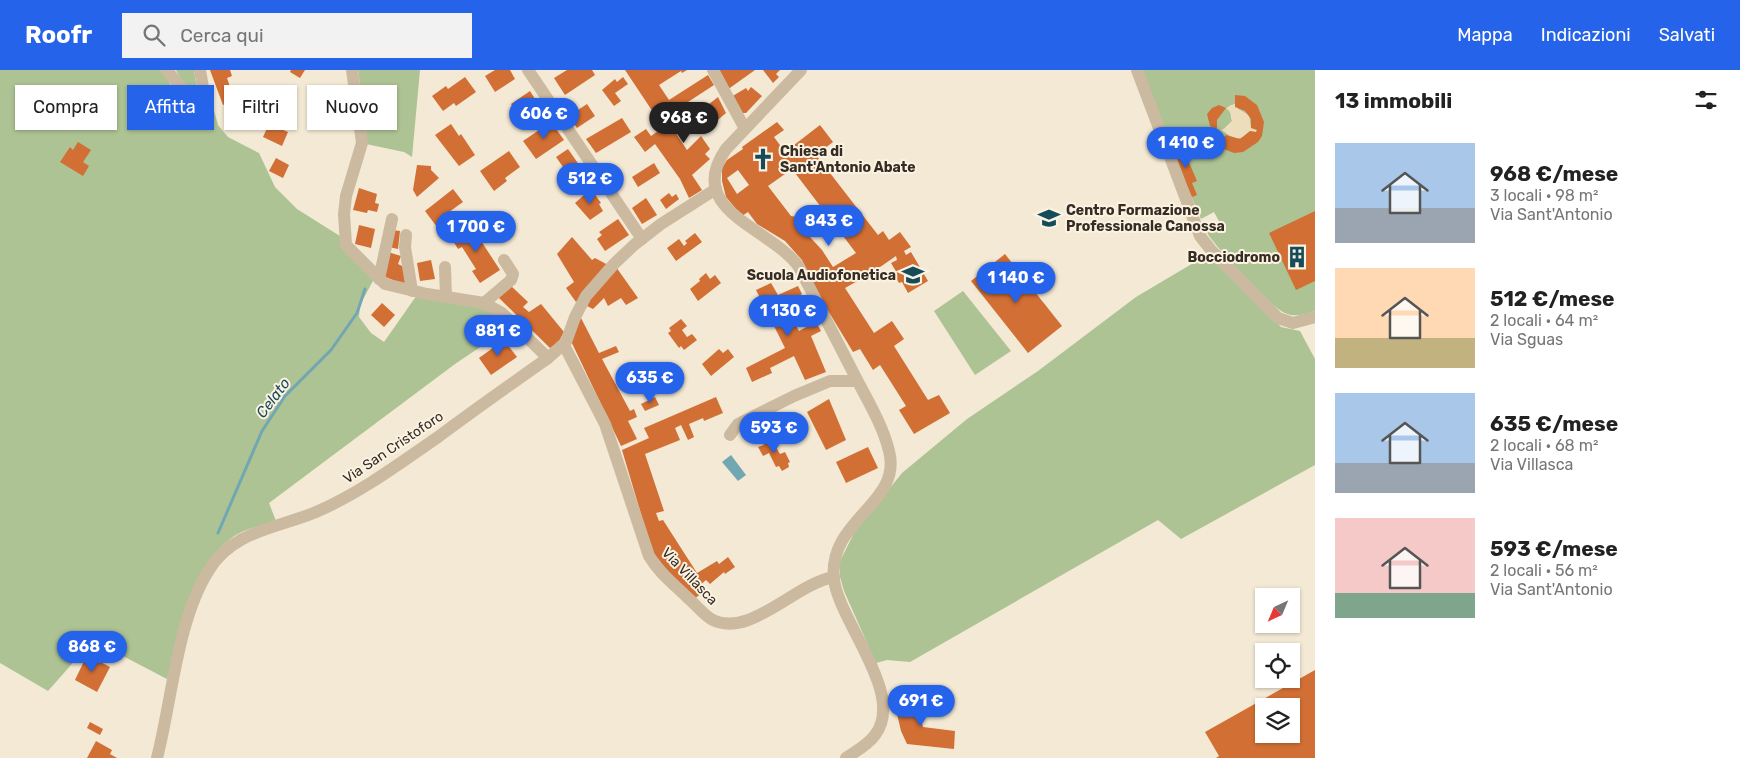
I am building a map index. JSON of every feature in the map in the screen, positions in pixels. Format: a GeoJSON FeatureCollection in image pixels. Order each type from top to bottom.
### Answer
{"type":"FeatureCollection","features":[{"type":"Feature","properties":{"kind":"street"},"geometry":{"type":"LineString","coordinates":[[167,70],[181,88],[188,105],[199,118],[203,117],[207,111],[200,70]]}},
{"type":"Feature","properties":{"kind":"street"},"geometry":{"type":"LineString","coordinates":[[352,70],[362,143],[346,196],[344,214],[346,245],[385,284],[412,291],[484,303],[502,313],[548,358]]}},
{"type":"Feature","properties":{"kind":"street"},"geometry":{"type":"LineString","coordinates":[[528,70],[642,239]]}},
{"type":"Feature","properties":{"kind":"street"},"geometry":{"type":"LineString","coordinates":[[713,70],[744,127]]}},
{"type":"Feature","properties":{"kind":"street"},"geometry":{"type":"LineString","coordinates":[[801,70],[744,127],[718,163],[715,171],[716,190],[722,203],[738,219],[779,246],[794,260],[848,363],[889,450],[890,472],[886,487],[851,525],[842,540],[834,563],[834,578],[839,598],[880,689],[884,714],[878,730],[870,740],[846,758]]}},
{"type":"Feature","properties":{"kind":"street"},"geometry":{"type":"LineString","coordinates":[[1137,70],[1180,189],[1205,244],[1278,318],[1292,323],[1315,317]]}},
{"type":"Feature","properties":{"kind":"street","name":"Via San Cristoforo"},"geometry":{"type":"LineString","coordinates":[[157,758],[184,632],[201,585],[209,569],[224,551],[242,538],[315,512],[390,471],[548,358],[564,345],[575,317],[590,289],[614,264],[642,239],[682,210],[716,190]]}},
{"type":"Feature","properties":{"kind":"street"},"geometry":{"type":"LineString","coordinates":[[379,279],[392,219]]}},
{"type":"Feature","properties":{"kind":"street"},"geometry":{"type":"LineString","coordinates":[[406,235],[405,247],[412,291]]}},
{"type":"Feature","properties":{"kind":"street"},"geometry":{"type":"LineString","coordinates":[[484,303],[511,280],[513,274],[504,260]]}},
{"type":"Feature","properties":{"kind":"street"},"geometry":{"type":"LineString","coordinates":[[445,267],[446,297]]}},
{"type":"Feature","properties":{"kind":"street","name":"Via Villasca"},"geometry":{"type":"LineString","coordinates":[[564,345],[605,424],[649,556],[659,570],[703,613],[724,624],[743,623],[813,582],[834,578]]}},
{"type":"Feature","properties":{"kind":"street"},"geometry":{"type":"LineString","coordinates":[[830,381],[848,363]]}},
{"type":"Feature","properties":{"kind":"street"},"geometry":{"type":"LineString","coordinates":[[728,433],[738,424],[779,402],[830,381],[857,381]]}},
{"type":"Feature","properties":{"kind":"green space"},"geometry":{"type":"Polygon","coordinates":[[[0,70],[162,70],[171,85],[127,85],[127,130],[214,130],[214,111],[218,125],[228,137],[259,153],[275,187],[297,209],[343,238],[374,279],[360,305],[359,317],[371,333],[384,342],[417,295],[483,305],[513,325],[455,364],[269,503],[276,521],[236,535],[220,548],[207,563],[189,600],[167,679],[100,644],[86,648],[48,691],[0,663],[0,70]]]}},
{"type":"Feature","properties":{"kind":"green space"},"geometry":{"type":"Polygon","coordinates":[[[176,70],[194,70],[196,85],[184,85],[176,70]]]}},
{"type":"Feature","properties":{"kind":"green space"},"geometry":{"type":"Polygon","coordinates":[[[358,70],[420,70],[412,157],[404,152],[366,144],[365,130],[397,130],[397,85],[360,85],[358,70]]]}},
{"type":"Feature","properties":{"kind":"green space"},"geometry":{"type":"Polygon","coordinates":[[[1143,70],[1315,70],[1315,311],[1296,315],[1285,313],[1278,309],[1232,263],[1207,233],[1221,225],[1214,212],[1201,219],[1172,151],[1143,70]],[[1235,104],[1229,106],[1232,121],[1224,129],[1257,130],[1251,128],[1235,104]]]}},
{"type":"Feature","properties":{"kind":"green space"},"geometry":{"type":"Polygon","coordinates":[[[1195,262],[1216,263],[1227,272],[1281,327],[1300,331],[1315,359],[1315,465],[1181,539],[1158,520],[910,662],[887,660],[876,663],[844,591],[840,577],[840,561],[854,533],[902,473],[967,419],[1038,371],[1136,297],[1195,262]]]}},
{"type":"Feature","properties":{"kind":"green space"},"geometry":{"type":"Polygon","coordinates":[[[963,291],[1011,351],[975,375],[934,311],[963,291]]]}},
{"type":"Feature","properties":{"kind":"shaded area"},"geometry":{"type":"Polygon","coordinates":[[[1235,104],[1235,107],[1249,115],[1251,128],[1257,130],[1256,132],[1250,131],[1244,137],[1235,139],[1221,130],[1228,127],[1232,121],[1231,113],[1226,108],[1235,104]]]}},
{"type":"Feature","properties":{"kind":"water"},"geometry":{"type":"Polygon","coordinates":[[[731,455],[746,475],[738,481],[722,462],[731,455]]]}},
{"type":"Feature","properties":{"kind":"building"},"geometry":{"type":"Polygon","coordinates":[[[210,70],[230,70],[232,76],[227,78],[229,85],[224,85],[223,105],[210,70]]]}},
{"type":"Feature","properties":{"kind":"building"},"geometry":{"type":"Polygon","coordinates":[[[291,70],[305,70],[300,78],[290,72],[291,70]]]}},
{"type":"Feature","properties":{"kind":"building"},"geometry":{"type":"Polygon","coordinates":[[[495,70],[510,70],[515,79],[495,92],[485,76],[495,70]]]}},
{"type":"Feature","properties":{"kind":"building"},"geometry":{"type":"Polygon","coordinates":[[[567,70],[592,70],[595,75],[565,95],[554,78],[567,70]]]}},
{"type":"Feature","properties":{"kind":"building"},"geometry":{"type":"Polygon","coordinates":[[[625,70],[687,70],[682,73],[681,71],[659,85],[669,100],[708,75],[714,85],[659,121],[625,70]]]}},
{"type":"Feature","properties":{"kind":"building"},"geometry":{"type":"Polygon","coordinates":[[[715,70],[755,70],[727,90],[715,70]]]}},
{"type":"Feature","properties":{"kind":"building"},"geometry":{"type":"Polygon","coordinates":[[[763,70],[780,70],[776,74],[779,77],[773,83],[763,70]]]}},
{"type":"Feature","properties":{"kind":"building"},"geometry":{"type":"Polygon","coordinates":[[[465,77],[476,92],[456,106],[454,103],[443,111],[432,96],[446,86],[448,89],[465,77]]]}},
{"type":"Feature","properties":{"kind":"building"},"geometry":{"type":"Polygon","coordinates":[[[623,77],[628,84],[615,93],[621,101],[614,106],[602,90],[615,79],[617,82],[623,77]]]}},
{"type":"Feature","properties":{"kind":"building"},"geometry":{"type":"Polygon","coordinates":[[[751,87],[762,96],[746,113],[741,113],[731,97],[746,88],[748,91],[751,87]]]}},
{"type":"Feature","properties":{"kind":"building"},"geometry":{"type":"Polygon","coordinates":[[[530,91],[540,107],[521,120],[511,104],[530,91]]]}},
{"type":"Feature","properties":{"kind":"building"},"geometry":{"type":"Polygon","coordinates":[[[1235,95],[1245,96],[1257,105],[1264,122],[1262,136],[1258,142],[1243,152],[1234,153],[1216,146],[1226,135],[1240,139],[1250,131],[1256,132],[1257,130],[1251,128],[1251,119],[1245,111],[1235,107],[1235,95]]]}},
{"type":"Feature","properties":{"kind":"building"},"geometry":{"type":"Polygon","coordinates":[[[718,97],[726,113],[713,124],[709,118],[704,121],[699,114],[675,132],[687,150],[701,136],[710,149],[705,154],[710,159],[692,175],[702,190],[689,198],[680,179],[655,144],[645,152],[634,137],[646,129],[651,136],[699,102],[704,108],[718,97]]]}},
{"type":"Feature","properties":{"kind":"building"},"geometry":{"type":"Polygon","coordinates":[[[587,104],[595,116],[577,128],[569,116],[587,104]]]}},
{"type":"Feature","properties":{"kind":"building"},"geometry":{"type":"Polygon","coordinates":[[[1219,105],[1226,108],[1217,120],[1217,129],[1210,126],[1207,114],[1212,108],[1219,105]]]}},
{"type":"Feature","properties":{"kind":"building"},"geometry":{"type":"Polygon","coordinates":[[[622,118],[631,132],[596,153],[586,139],[622,118]]]}},
{"type":"Feature","properties":{"kind":"building"},"geometry":{"type":"Polygon","coordinates":[[[551,122],[564,140],[536,159],[523,141],[551,122]]]}},
{"type":"Feature","properties":{"kind":"building"},"geometry":{"type":"Polygon","coordinates":[[[777,122],[784,130],[774,137],[785,152],[820,125],[833,142],[816,155],[878,235],[883,231],[889,240],[900,232],[911,247],[904,251],[906,255],[911,252],[928,281],[908,293],[902,282],[899,283],[894,275],[897,273],[891,263],[897,260],[896,256],[845,288],[874,333],[892,321],[904,339],[894,346],[928,400],[939,395],[950,413],[914,434],[899,410],[906,406],[880,365],[873,370],[860,349],[853,352],[821,299],[802,260],[785,241],[757,224],[748,212],[742,216],[726,197],[722,181],[722,168],[727,160],[743,149],[742,147],[777,122]],[[792,169],[768,186],[791,216],[797,217],[797,223],[822,250],[833,267],[856,253],[792,169]],[[738,170],[727,178],[737,194],[749,185],[738,170]]]}},
{"type":"Feature","properties":{"kind":"building"},"geometry":{"type":"Polygon","coordinates":[[[451,124],[459,136],[461,134],[475,155],[459,166],[435,135],[451,124]]]}},
{"type":"Feature","properties":{"kind":"building"},"geometry":{"type":"Polygon","coordinates":[[[266,130],[283,130],[288,132],[282,146],[263,137],[266,130]]]}},
{"type":"Feature","properties":{"kind":"building"},"geometry":{"type":"Polygon","coordinates":[[[78,142],[91,150],[83,162],[89,166],[83,176],[60,162],[70,147],[73,150],[78,142]]]}},
{"type":"Feature","properties":{"kind":"building"},"geometry":{"type":"Polygon","coordinates":[[[1182,146],[1197,181],[1192,183],[1197,195],[1192,197],[1172,151],[1182,146]]]}},
{"type":"Feature","properties":{"kind":"building"},"geometry":{"type":"Polygon","coordinates":[[[568,149],[582,169],[570,177],[556,157],[568,149]]]}},
{"type":"Feature","properties":{"kind":"building"},"geometry":{"type":"Polygon","coordinates":[[[509,151],[520,167],[505,178],[507,181],[494,191],[480,171],[509,151]]]}},
{"type":"Feature","properties":{"kind":"building"},"geometry":{"type":"Polygon","coordinates":[[[276,158],[289,165],[283,178],[269,171],[276,158]]]}},
{"type":"Feature","properties":{"kind":"building"},"geometry":{"type":"Polygon","coordinates":[[[654,163],[660,173],[638,187],[632,177],[654,163]]]}},
{"type":"Feature","properties":{"kind":"building"},"geometry":{"type":"Polygon","coordinates":[[[417,165],[431,166],[431,170],[439,178],[417,197],[413,190],[417,165]]]}},
{"type":"Feature","properties":{"kind":"building"},"geometry":{"type":"Polygon","coordinates":[[[359,188],[377,194],[375,203],[379,204],[377,212],[368,210],[367,213],[353,210],[359,188]]]}},
{"type":"Feature","properties":{"kind":"building"},"geometry":{"type":"Polygon","coordinates":[[[453,189],[463,202],[449,212],[452,215],[437,227],[425,211],[453,189]]]}},
{"type":"Feature","properties":{"kind":"building"},"geometry":{"type":"Polygon","coordinates":[[[591,189],[601,203],[599,204],[603,211],[590,220],[575,203],[591,189]]]}},
{"type":"Feature","properties":{"kind":"building"},"geometry":{"type":"Polygon","coordinates":[[[669,193],[672,197],[676,194],[679,199],[666,209],[660,200],[669,193]]]}},
{"type":"Feature","properties":{"kind":"building"},"geometry":{"type":"Polygon","coordinates":[[[646,198],[657,215],[642,224],[632,208],[646,198]]]}},
{"type":"Feature","properties":{"kind":"building","name":"Bocciodromo"},"geometry":{"type":"Polygon","coordinates":[[[1315,211],[1315,281],[1296,290],[1269,233],[1315,211]]]}},
{"type":"Feature","properties":{"kind":"building"},"geometry":{"type":"Polygon","coordinates":[[[501,214],[514,232],[506,238],[504,235],[497,239],[486,224],[501,214]]]}},
{"type":"Feature","properties":{"kind":"building"},"geometry":{"type":"Polygon","coordinates":[[[618,219],[629,235],[605,251],[597,239],[602,235],[599,232],[618,219]]]}},
{"type":"Feature","properties":{"kind":"building"},"geometry":{"type":"Polygon","coordinates":[[[470,224],[500,270],[480,283],[472,271],[476,269],[462,247],[458,249],[450,236],[470,224]]]}},
{"type":"Feature","properties":{"kind":"building"},"geometry":{"type":"Polygon","coordinates":[[[359,225],[375,229],[371,248],[355,244],[359,225]]]}},
{"type":"Feature","properties":{"kind":"building"},"geometry":{"type":"Polygon","coordinates":[[[392,230],[400,231],[398,249],[389,247],[392,230]]]}},
{"type":"Feature","properties":{"kind":"building"},"geometry":{"type":"Polygon","coordinates":[[[695,233],[702,242],[676,261],[667,248],[679,239],[684,246],[687,243],[685,241],[695,233]]]}},
{"type":"Feature","properties":{"kind":"building"},"geometry":{"type":"Polygon","coordinates":[[[572,237],[592,260],[595,258],[608,265],[576,302],[566,288],[574,282],[557,254],[572,237]]]}},
{"type":"Feature","properties":{"kind":"building"},"geometry":{"type":"Polygon","coordinates":[[[388,252],[401,256],[398,264],[408,269],[405,285],[383,276],[388,252]]]}},
{"type":"Feature","properties":{"kind":"building"},"geometry":{"type":"Polygon","coordinates":[[[1005,254],[1062,326],[1028,353],[971,281],[1005,254]]]}},
{"type":"Feature","properties":{"kind":"building"},"geometry":{"type":"Polygon","coordinates":[[[431,260],[435,279],[420,281],[417,263],[431,260]]]}},
{"type":"Feature","properties":{"kind":"building"},"geometry":{"type":"Polygon","coordinates":[[[616,267],[638,298],[626,305],[621,298],[608,306],[604,298],[593,309],[585,305],[616,267]]]}},
{"type":"Feature","properties":{"kind":"building"},"geometry":{"type":"Polygon","coordinates":[[[706,273],[710,279],[715,275],[721,283],[698,301],[690,289],[706,273]]]}},
{"type":"Feature","properties":{"kind":"building"},"geometry":{"type":"Polygon","coordinates":[[[771,283],[778,295],[798,286],[802,294],[785,304],[799,331],[816,322],[821,331],[811,336],[826,372],[805,380],[794,356],[770,368],[772,373],[752,382],[746,368],[785,348],[756,290],[771,283]]]}},
{"type":"Feature","properties":{"kind":"building"},"geometry":{"type":"Polygon","coordinates":[[[510,285],[528,302],[523,307],[529,312],[541,304],[564,332],[558,343],[550,348],[496,295],[510,285]]]}},
{"type":"Feature","properties":{"kind":"building"},"geometry":{"type":"Polygon","coordinates":[[[382,303],[395,315],[384,327],[371,315],[382,303]]]}},
{"type":"Feature","properties":{"kind":"building"},"geometry":{"type":"Polygon","coordinates":[[[581,318],[599,353],[616,346],[619,352],[602,359],[630,411],[634,409],[637,417],[628,421],[637,439],[621,446],[570,339],[581,318]]]}},
{"type":"Feature","properties":{"kind":"building"},"geometry":{"type":"Polygon","coordinates":[[[681,319],[687,326],[682,330],[687,337],[692,334],[697,340],[684,350],[681,346],[679,348],[668,333],[671,331],[669,328],[681,319]]]}},
{"type":"Feature","properties":{"kind":"building"},"geometry":{"type":"Polygon","coordinates":[[[504,340],[517,357],[491,375],[479,358],[504,340]]]}},
{"type":"Feature","properties":{"kind":"building"},"geometry":{"type":"Polygon","coordinates":[[[719,349],[723,353],[728,349],[734,357],[711,376],[702,364],[719,349]]]}},
{"type":"Feature","properties":{"kind":"building"},"geometry":{"type":"Polygon","coordinates":[[[655,397],[659,405],[645,411],[641,404],[655,397]]]}},
{"type":"Feature","properties":{"kind":"building"},"geometry":{"type":"Polygon","coordinates":[[[716,397],[723,413],[704,421],[703,418],[689,424],[694,437],[688,440],[681,425],[675,428],[680,440],[645,454],[664,511],[656,513],[659,521],[663,520],[697,573],[717,561],[719,564],[728,557],[735,567],[725,574],[724,572],[710,584],[706,580],[697,588],[702,593],[694,599],[673,578],[652,551],[622,450],[649,438],[644,428],[716,397]]]}},
{"type":"Feature","properties":{"kind":"building"},"geometry":{"type":"Polygon","coordinates":[[[829,399],[846,440],[826,450],[807,412],[829,399]]]}},
{"type":"Feature","properties":{"kind":"building"},"geometry":{"type":"Polygon","coordinates":[[[769,436],[780,454],[785,452],[790,462],[788,463],[789,467],[782,471],[779,466],[776,467],[769,453],[763,456],[758,447],[764,445],[761,440],[769,436]]]}},
{"type":"Feature","properties":{"kind":"building"},"geometry":{"type":"Polygon","coordinates":[[[868,447],[878,468],[846,483],[836,462],[868,447]]]}},
{"type":"Feature","properties":{"kind":"building"},"geometry":{"type":"Polygon","coordinates":[[[87,655],[110,667],[97,692],[75,680],[87,655]]]}},
{"type":"Feature","properties":{"kind":"building"},"geometry":{"type":"Polygon","coordinates":[[[1315,670],[1315,758],[1216,758],[1219,756],[1205,732],[1255,704],[1255,743],[1300,743],[1300,698],[1265,698],[1283,688],[1300,688],[1300,678],[1315,670]]]}},
{"type":"Feature","properties":{"kind":"building"},"geometry":{"type":"Polygon","coordinates":[[[916,696],[923,727],[955,731],[954,749],[907,744],[901,731],[894,701],[916,696]]]}},
{"type":"Feature","properties":{"kind":"building"},"geometry":{"type":"Polygon","coordinates":[[[90,722],[103,729],[100,735],[87,728],[90,722]]]}},
{"type":"Feature","properties":{"kind":"building"},"geometry":{"type":"Polygon","coordinates":[[[96,741],[112,750],[110,754],[117,758],[87,758],[96,741]]]}},
{"type":"Feature","properties":{"kind":"waterway","name":"Celato"},"geometry":{"type":"LineString","coordinates":[[218,533],[262,431],[285,396],[331,350],[357,313],[365,289]]}},
{"type":"Feature","properties":{"kind":"place","name":"Chiesa di Sant'Antonio Abate"},"geometry":{"type":"Point","coordinates":[763,159]}},
{"type":"Feature","properties":{"kind":"place","name":"Centro Formazione Professionale Canossa"},"geometry":{"type":"Point","coordinates":[1049,218]}},
{"type":"Feature","properties":{"kind":"place","name":"Bocciodromo"},"geometry":{"type":"Point","coordinates":[1297,257]}},
{"type":"Feature","properties":{"kind":"place","name":"Scuola Audiofonetica"},"geometry":{"type":"Point","coordinates":[913,275]}}]}
